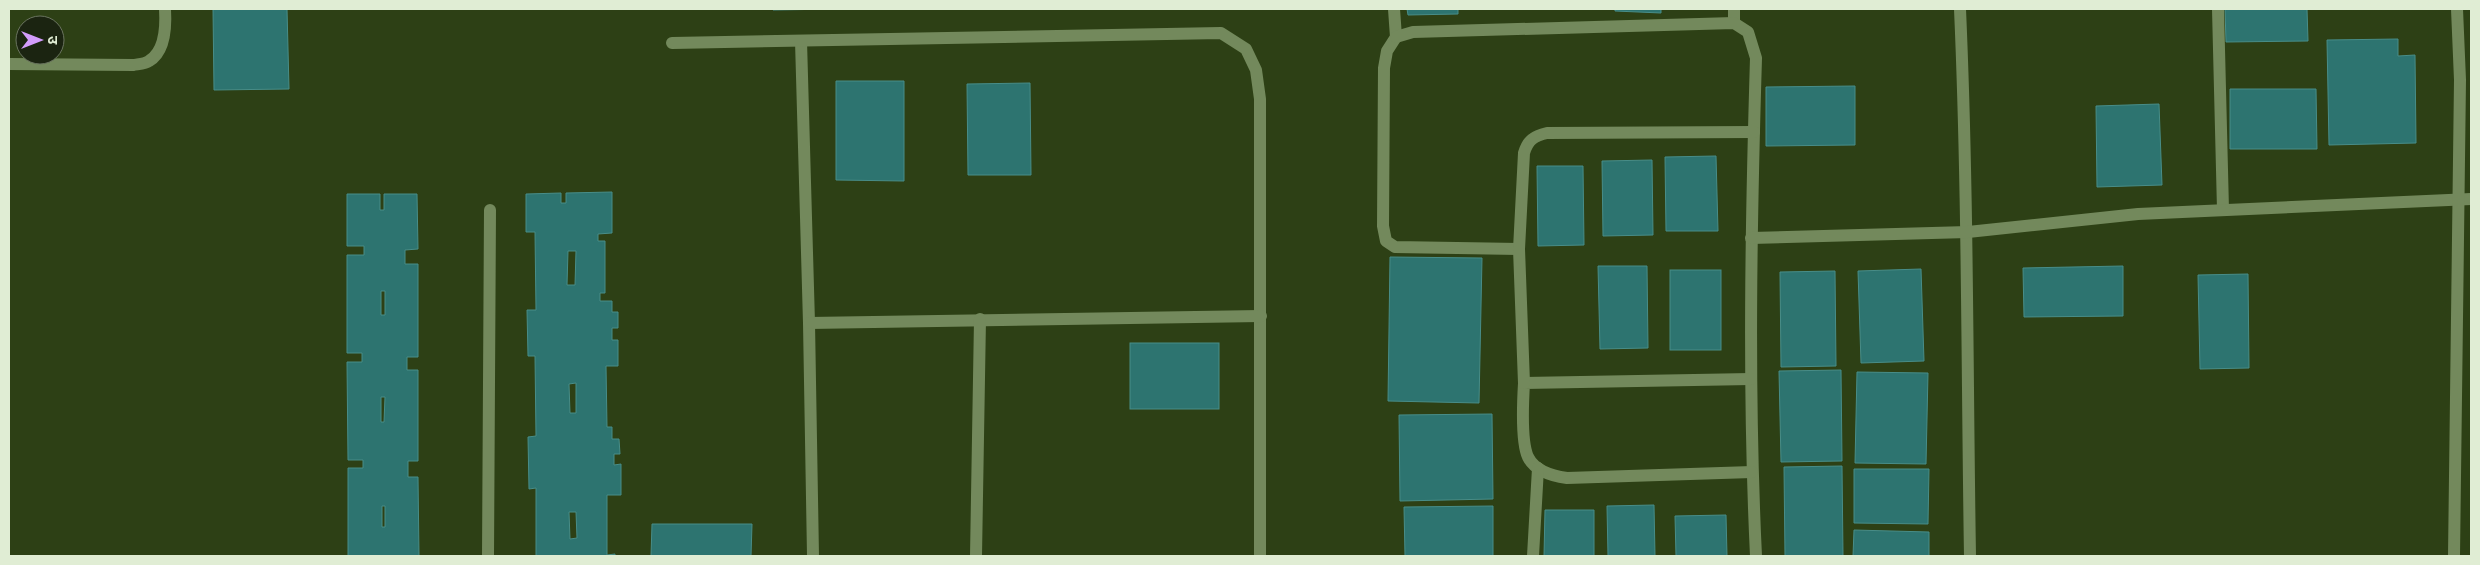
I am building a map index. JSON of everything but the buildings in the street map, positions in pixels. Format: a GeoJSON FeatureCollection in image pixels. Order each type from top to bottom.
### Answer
{"type":"FeatureCollection","features":[{"type":"Feature","properties":{"kind":"street"},"geometry":{"type":"LineString","coordinates":[[9,64],[133,65],[149,61],[161,46],[166,26],[165,9]]}},
{"type":"Feature","properties":{"kind":"street"},"geometry":{"type":"LineString","coordinates":[[1394,9],[1396,37],[1387,51],[1384,68],[1383,226],[1386,241],[1395,247],[1519,249]]}},
{"type":"Feature","properties":{"kind":"street"},"geometry":{"type":"LineString","coordinates":[[1734,9],[1734,22]]}},
{"type":"Feature","properties":{"kind":"street"},"geometry":{"type":"LineString","coordinates":[[1960,9],[1968,232],[1967,349],[1970,556]]}},
{"type":"Feature","properties":{"kind":"street"},"geometry":{"type":"LineString","coordinates":[[2218,9],[2223,210]]}},
{"type":"Feature","properties":{"kind":"street"},"geometry":{"type":"LineString","coordinates":[[2454,556],[2460,80],[2457,9]]}},
{"type":"Feature","properties":{"kind":"street"},"geometry":{"type":"LineString","coordinates":[[1396,37],[1413,32],[1734,22],[1748,32],[1756,58],[1751,238],[1752,472],[1756,556]]}},
{"type":"Feature","properties":{"kind":"street"},"geometry":{"type":"LineString","coordinates":[[672,43],[1221,33],[1246,49],[1257,77],[1260,99],[1260,556]]}},
{"type":"Feature","properties":{"kind":"street"},"geometry":{"type":"LineString","coordinates":[[801,41],[809,323],[812,556]]}},
{"type":"Feature","properties":{"kind":"street"},"geometry":{"type":"LineString","coordinates":[[1752,472],[1567,478],[1550,476],[1538,468],[1528,457],[1523,414],[1524,383],[1519,249],[1524,153],[1526,143],[1536,136],[1547,133],[1754,132]]}},
{"type":"Feature","properties":{"kind":"street"},"geometry":{"type":"LineString","coordinates":[[1751,238],[1968,232],[2138,214],[2471,199]]}},
{"type":"Feature","properties":{"kind":"street"},"geometry":{"type":"LineString","coordinates":[[488,556],[490,210]]}},
{"type":"Feature","properties":{"kind":"street"},"geometry":{"type":"LineString","coordinates":[[809,323],[980,318],[1261,316]]}},
{"type":"Feature","properties":{"kind":"street"},"geometry":{"type":"LineString","coordinates":[[976,556],[980,318]]}},
{"type":"Feature","properties":{"kind":"street"},"geometry":{"type":"LineString","coordinates":[[1524,383],[1751,379]]}},
{"type":"Feature","properties":{"kind":"street"},"geometry":{"type":"LineString","coordinates":[[1533,556],[1538,468]]}}]}
